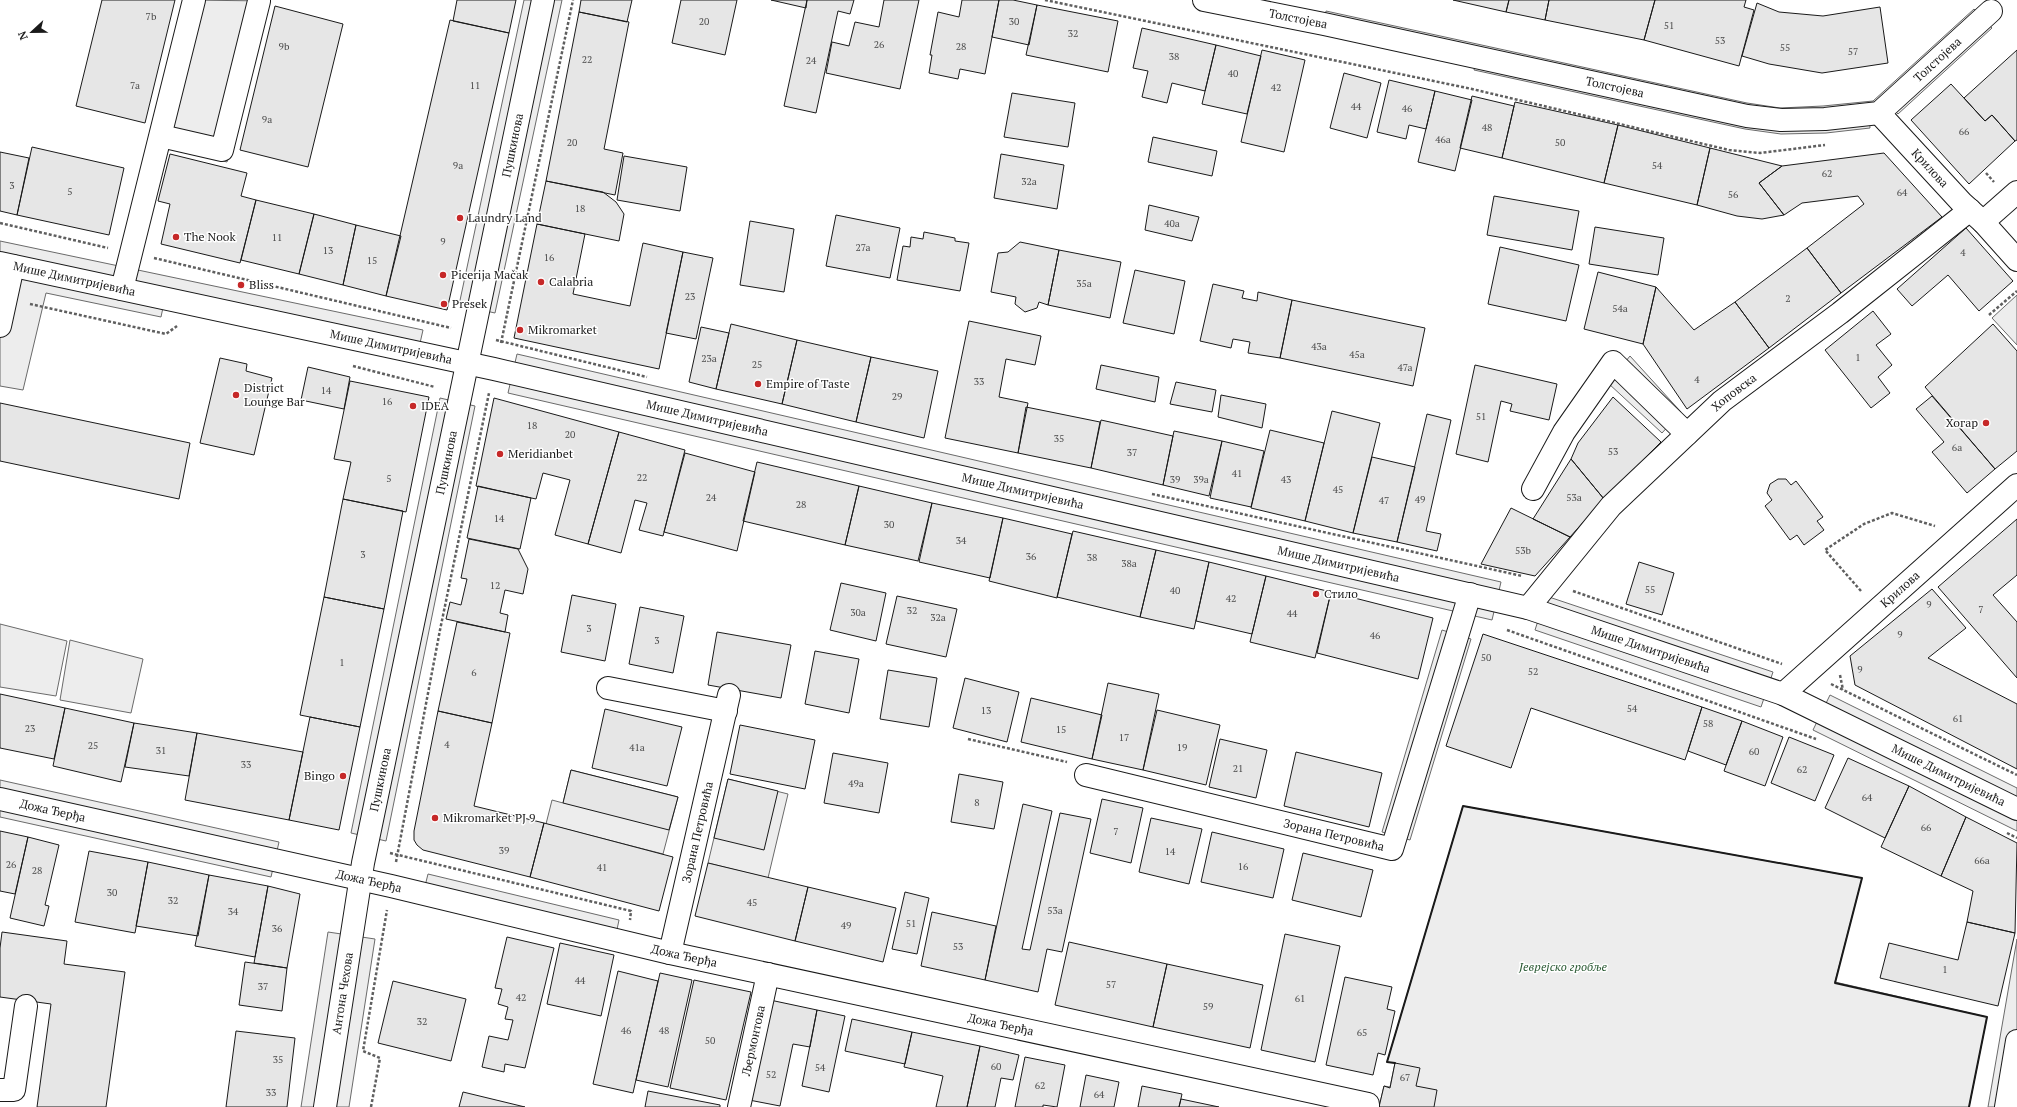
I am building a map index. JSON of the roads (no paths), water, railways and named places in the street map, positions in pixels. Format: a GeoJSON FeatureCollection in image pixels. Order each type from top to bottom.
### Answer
{"type":"FeatureCollection","features":[{"type":"Feature","properties":{"kind":"street"},"geometry":{"type":"LineString","coordinates":[[122,289],[194,0]]}},
{"type":"Feature","properties":{"kind":"street","name":"Пушкинова"},"geometry":{"type":"LineString","coordinates":[[360,879],[466,363],[543,0]]}},
{"type":"Feature","properties":{"kind":"street","name":"Толстојева"},"geometry":{"type":"LineString","coordinates":[[1204,0],[1332,25],[1747,116],[1781,120],[1825,119],[1879,114],[1991,11]]}},
{"type":"Feature","properties":{"kind":"street"},"geometry":{"type":"LineString","coordinates":[[161,136],[222,150],[259,1]]}},
{"type":"Feature","properties":{"kind":"street","name":"Крилова"},"geometry":{"type":"LineString","coordinates":[[1879,114],[1976,216],[2014,251]]}},
{"type":"Feature","properties":{"kind":"street"},"geometry":{"type":"LineString","coordinates":[[1976,216],[2017,192]]}},
{"type":"Feature","properties":{"kind":"street","name":"Хоповска"},"geometry":{"type":"LineString","coordinates":[[1528,608],[1610,506],[1722,401],[1840,313],[1976,216]]}},
{"type":"Feature","properties":{"kind":"street"},"geometry":{"type":"LineString","coordinates":[[0,326],[6,299],[7,264]]}},
{"type":"Feature","properties":{"kind":"street","name":"Мише Димитријевића"},"geometry":{"type":"LineString","coordinates":[[7,264],[494,369],[1528,608],[1783,694],[2017,809]]}},
{"type":"Feature","properties":{"kind":"street"},"geometry":{"type":"LineString","coordinates":[[1533,489],[1564,432],[1613,362],[1687,434]]}},
{"type":"Feature","properties":{"kind":"street","name":"Крилова"},"geometry":{"type":"LineString","coordinates":[[1783,694],[2017,485]]}},
{"type":"Feature","properties":{"kind":"street","name":"Зорана Петровића"},"geometry":{"type":"LineString","coordinates":[[1086,775],[1392,849],[1470,594]]}},
{"type":"Feature","properties":{"kind":"street","name":"Зорана Петровића"},"geometry":{"type":"LineString","coordinates":[[608,688],[728,703],[670,953]]}},
{"type":"Feature","properties":{"kind":"street","name":"Дожа Ђерђа"},"geometry":{"type":"LineString","coordinates":[[0,798],[391,886],[670,953],[1368,1104],[1368,1107]]}},
{"type":"Feature","properties":{"kind":"street","name":"Антона Чехова"},"geometry":{"type":"LineString","coordinates":[[325,1107],[360,879]]}},
{"type":"Feature","properties":{"kind":"street","name":"Љермонтова"},"geometry":{"type":"LineString","coordinates":[[739,1107],[768,974]]}},
{"type":"Feature","properties":{"kind":"street"},"geometry":{"type":"LineString","coordinates":[[0,1090],[14,1090],[26,1006]]}},
{"type":"Feature","properties":{"kind":"street"},"geometry":{"type":"LineString","coordinates":[[2006,1107],[2014,1068],[2017,1042]]}},
{"type":"Feature","properties":{"kind":"place","name":"Laundry Land"},"geometry":{"type":"Point","coordinates":[460,218]}},
{"type":"Feature","properties":{"kind":"place","name":"The Nook"},"geometry":{"type":"Point","coordinates":[176,237]}},
{"type":"Feature","properties":{"kind":"place","name":"Picerija Mačak"},"geometry":{"type":"Point","coordinates":[443,275]}},
{"type":"Feature","properties":{"kind":"place","name":"Calabria"},"geometry":{"type":"Point","coordinates":[541,282]}},
{"type":"Feature","properties":{"kind":"place","name":"Bliss"},"geometry":{"type":"Point","coordinates":[241,285]}},
{"type":"Feature","properties":{"kind":"place","name":"Presek"},"geometry":{"type":"Point","coordinates":[444,304]}},
{"type":"Feature","properties":{"kind":"place","name":"Mikromarket"},"geometry":{"type":"Point","coordinates":[520,330]}},
{"type":"Feature","properties":{"kind":"place","name":"Empire of Taste"},"geometry":{"type":"Point","coordinates":[758,384]}},
{"type":"Feature","properties":{"kind":"place","name":"District Lounge Bar"},"geometry":{"type":"Point","coordinates":[236,395]}},
{"type":"Feature","properties":{"kind":"place","name":"IDEA"},"geometry":{"type":"Point","coordinates":[413,406]}},
{"type":"Feature","properties":{"kind":"place","name":"Хогар"},"geometry":{"type":"Point","coordinates":[1986,423]}},
{"type":"Feature","properties":{"kind":"place","name":"Meridianbet"},"geometry":{"type":"Point","coordinates":[500,454]}},
{"type":"Feature","properties":{"kind":"place","name":"Стило"},"geometry":{"type":"Point","coordinates":[1316,594]}},
{"type":"Feature","properties":{"kind":"place","name":"Bingo"},"geometry":{"type":"Point","coordinates":[343,776]}},
{"type":"Feature","properties":{"kind":"place","name":"Mikromarket PJ 9"},"geometry":{"type":"Point","coordinates":[435,818]}},
{"type":"Feature","properties":{"kind":"park label","name":"Јеврејско гробље"},"geometry":{"type":"Point","coordinates":[1563,967]}}]}
